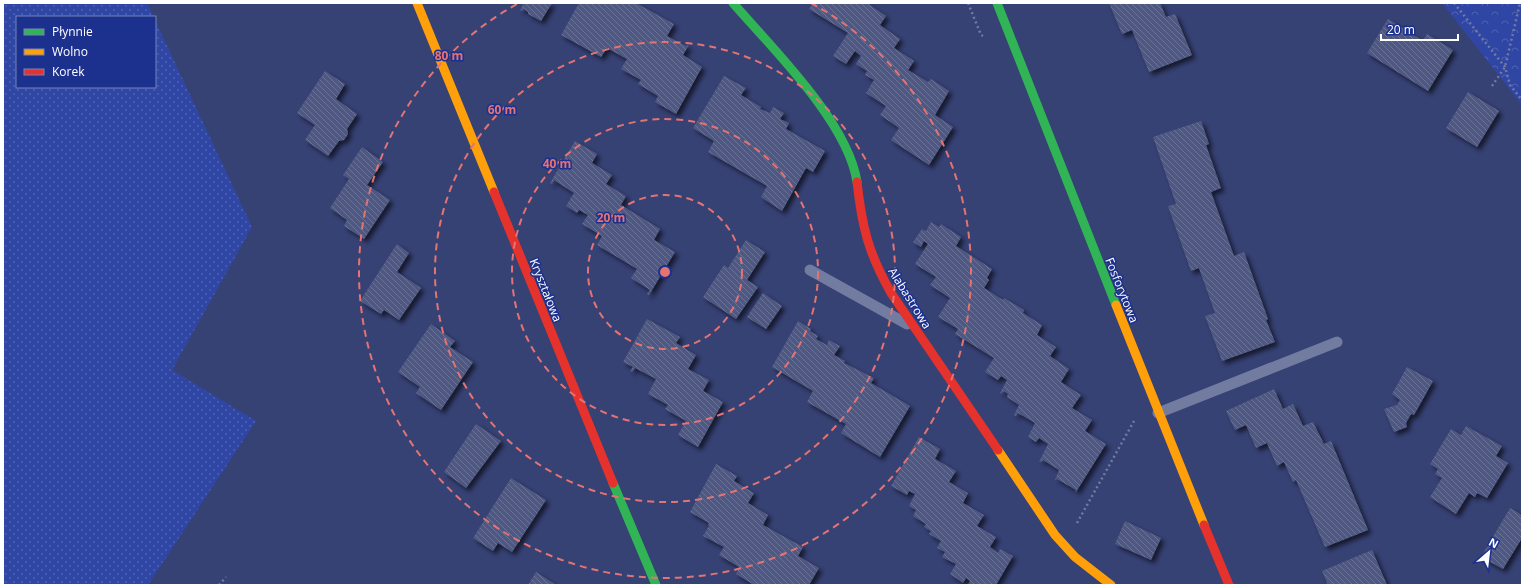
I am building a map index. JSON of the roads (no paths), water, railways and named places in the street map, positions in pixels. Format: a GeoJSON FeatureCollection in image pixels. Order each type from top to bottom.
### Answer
{"type":"FeatureCollection","features":[{"type":"Feature","properties":{"kind":"street","name":"Kryształowa"},"geometry":{"type":"LineString","coordinates":[[417,3],[581,408],[656,585]]}},
{"type":"Feature","properties":{"kind":"street","name":"Alabastrowa"},"geometry":{"type":"LineString","coordinates":[[733,3],[808,90],[838,131],[849,152],[856,174],[861,216],[868,246],[878,270],[891,294],[1064,546],[1111,585]]}},
{"type":"Feature","properties":{"kind":"street","name":"Fosforytowa"},"geometry":{"type":"LineString","coordinates":[[996,3],[1158,413],[1229,585]]}},
{"type":"Feature","properties":{"kind":"lane"},"geometry":{"type":"LineString","coordinates":[[810,270],[914,328]]}},
{"type":"Feature","properties":{"kind":"lane"},"geometry":{"type":"LineString","coordinates":[[1158,413],[1337,342]]}}]}
